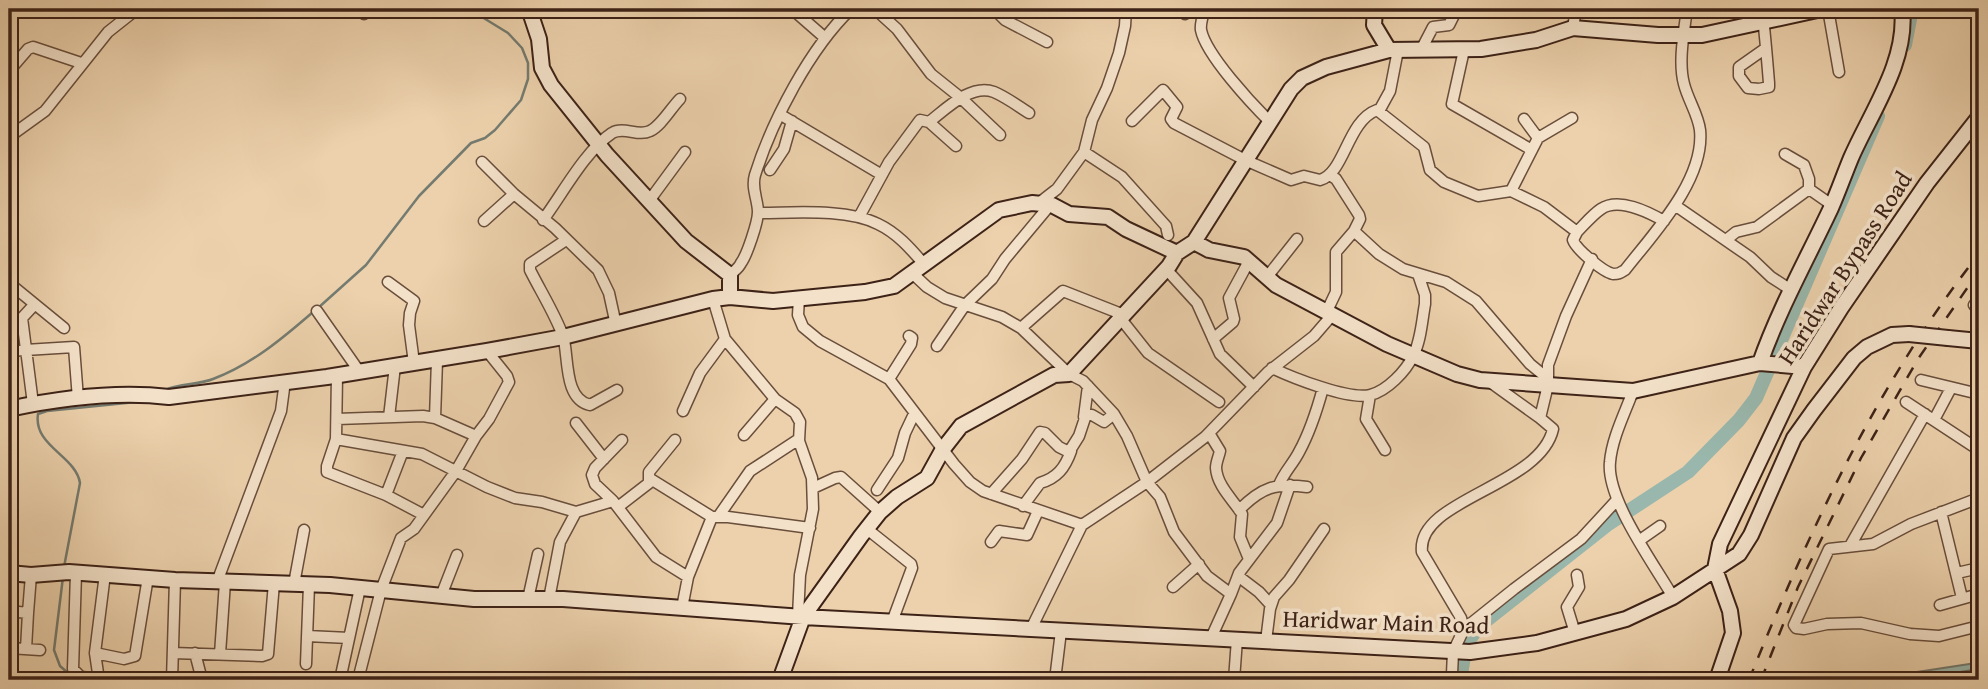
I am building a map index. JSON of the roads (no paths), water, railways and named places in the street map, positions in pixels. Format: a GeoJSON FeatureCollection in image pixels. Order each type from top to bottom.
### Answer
{"type":"FeatureCollection","features":[{"type":"Feature","properties":{"kind":"street"},"geometry":{"type":"LineString","coordinates":[[9,137],[45,111],[108,32],[136,9]]}},
{"type":"Feature","properties":{"kind":"street"},"geometry":{"type":"LineString","coordinates":[[529,9],[539,38],[542,68],[547,79],[599,145],[686,241],[730,275]]}},
{"type":"Feature","properties":{"kind":"street"},"geometry":{"type":"LineString","coordinates":[[792,9],[824,37]]}},
{"type":"Feature","properties":{"kind":"street"},"geometry":{"type":"LineString","coordinates":[[730,297],[730,275],[741,264],[758,213],[754,178],[781,115],[824,37],[851,9]]}},
{"type":"Feature","properties":{"kind":"street"},"geometry":{"type":"LineString","coordinates":[[875,9],[897,29],[930,74],[961,98],[1000,135]]}},
{"type":"Feature","properties":{"kind":"street"},"geometry":{"type":"LineString","coordinates":[[994,9],[1005,20],[1048,42]]}},
{"type":"Feature","properties":{"kind":"street"},"geometry":{"type":"LineString","coordinates":[[937,346],[965,305],[992,279],[1084,152],[1092,120],[1119,53],[1126,9]]}},
{"type":"Feature","properties":{"kind":"street"},"geometry":{"type":"LineString","coordinates":[[1205,9],[1201,27],[1208,44],[1243,94],[1270,121]]}},
{"type":"Feature","properties":{"kind":"street"},"geometry":{"type":"LineString","coordinates":[[1375,9],[1374,25],[1393,50],[1390,91],[1379,111]]}},
{"type":"Feature","properties":{"kind":"street"},"geometry":{"type":"LineString","coordinates":[[1421,50],[1433,27],[1449,25],[1457,9]]}},
{"type":"Feature","properties":{"kind":"street"},"geometry":{"type":"LineString","coordinates":[[1573,28],[1576,9]]}},
{"type":"Feature","properties":{"kind":"street"},"geometry":{"type":"LineString","coordinates":[[1582,9],[1589,9]]}},
{"type":"Feature","properties":{"kind":"street"},"geometry":{"type":"LineString","coordinates":[[1664,221],[1644,210],[1620,206],[1605,207],[1577,232],[1573,243],[1607,272],[1620,273],[1664,221],[1676,206],[1696,160],[1700,140],[1698,118],[1684,84],[1687,9]]}},
{"type":"Feature","properties":{"kind":"street"},"geometry":{"type":"LineString","coordinates":[[800,617],[880,512],[897,497],[927,478],[943,449],[961,426],[1054,375],[1069,374],[1166,269],[1177,253],[1194,242],[1291,89],[1302,78],[1326,67],[1393,50],[1464,50],[1517,44],[1573,28],[1684,36],[1716,33],[1763,15],[1822,9]]}},
{"type":"Feature","properties":{"kind":"street"},"geometry":{"type":"LineString","coordinates":[[1828,9],[1839,72]]}},
{"type":"Feature","properties":{"kind":"street"},"geometry":{"type":"LineString","coordinates":[[1760,363],[1893,66],[1902,30],[1902,9]]}},
{"type":"Feature","properties":{"kind":"street"},"geometry":{"type":"LineString","coordinates":[[1763,15],[1766,48]]}},
{"type":"Feature","properties":{"kind":"street"},"geometry":{"type":"LineString","coordinates":[[9,71],[28,49],[33,47],[81,63]]}},
{"type":"Feature","properties":{"kind":"street"},"geometry":{"type":"LineString","coordinates":[[1464,50],[1452,104],[1532,150]]}},
{"type":"Feature","properties":{"kind":"street"},"geometry":{"type":"LineString","coordinates":[[1132,121],[1163,90],[1177,107],[1171,119],[1174,123],[1245,160],[1291,180],[1304,176],[1320,180],[1330,176],[1355,129],[1372,112],[1379,111],[1423,147],[1430,170],[1444,183],[1478,196],[1511,191],[1544,207],[1577,232]]}},
{"type":"Feature","properties":{"kind":"street"},"geometry":{"type":"LineString","coordinates":[[929,122],[970,93],[991,91],[1029,113]]}},
{"type":"Feature","properties":{"kind":"street"},"geometry":{"type":"LineString","coordinates":[[543,220],[585,161],[610,135],[620,130],[638,133],[652,130],[680,99]]}},
{"type":"Feature","properties":{"kind":"street"},"geometry":{"type":"LineString","coordinates":[[781,115],[882,175]]}},
{"type":"Feature","properties":{"kind":"street","name":"Haridwar Bypass Road"},"geometry":{"type":"LineString","coordinates":[[1715,569],[1720,544],[1804,367],[1927,183],[1979,117]]}},
{"type":"Feature","properties":{"kind":"street"},"geometry":{"type":"LineString","coordinates":[[1511,191],[1538,138],[1572,118]]}},
{"type":"Feature","properties":{"kind":"street"},"geometry":{"type":"LineString","coordinates":[[859,217],[889,162],[920,120],[925,119],[956,146]]}},
{"type":"Feature","properties":{"kind":"street"},"geometry":{"type":"LineString","coordinates":[[1524,119],[1538,138]]}},
{"type":"Feature","properties":{"kind":"street"},"geometry":{"type":"LineString","coordinates":[[770,170],[784,149],[792,121]]}},
{"type":"Feature","properties":{"kind":"street"},"geometry":{"type":"LineString","coordinates":[[649,201],[685,152]]}},
{"type":"Feature","properties":{"kind":"street"},"geometry":{"type":"LineString","coordinates":[[1084,152],[1122,177],[1166,226],[1168,235]]}},
{"type":"Feature","properties":{"kind":"street"},"geometry":{"type":"LineString","coordinates":[[1785,154],[1804,165],[1809,189]]}},
{"type":"Feature","properties":{"kind":"street"},"geometry":{"type":"LineString","coordinates":[[482,162],[590,261],[603,278],[616,325]]}},
{"type":"Feature","properties":{"kind":"street"},"geometry":{"type":"LineString","coordinates":[[1031,629],[1082,525],[1147,482],[1209,433],[1272,368],[1314,335],[1330,313],[1336,292],[1336,252],[1354,231],[1360,219],[1336,179],[1330,176]]}},
{"type":"Feature","properties":{"kind":"street"},"geometry":{"type":"LineString","coordinates":[[1809,189],[1832,205]]}},
{"type":"Feature","properties":{"kind":"street"},"geometry":{"type":"LineString","coordinates":[[1726,240],[1736,232],[1757,227],[1809,189]]}},
{"type":"Feature","properties":{"kind":"street"},"geometry":{"type":"LineString","coordinates":[[484,221],[514,194]]}},
{"type":"Feature","properties":{"kind":"street"},"geometry":{"type":"LineString","coordinates":[[9,410],[33,404],[136,393],[169,397],[437,360],[563,337],[713,299],[730,297],[773,301],[865,292],[894,286],[999,210],[1032,203],[1044,204],[1069,214],[1108,217],[1126,229],[1177,253]]}},
{"type":"Feature","properties":{"kind":"street"},"geometry":{"type":"LineString","coordinates":[[1676,206],[1791,290]]}},
{"type":"Feature","properties":{"kind":"street"},"geometry":{"type":"LineString","coordinates":[[758,213],[859,217],[878,224],[904,241],[923,263]]}},
{"type":"Feature","properties":{"kind":"street"},"geometry":{"type":"LineString","coordinates":[[1354,231],[1379,254],[1404,270],[1458,287],[1476,300],[1530,364],[1548,381]]}},
{"type":"Feature","properties":{"kind":"street"},"geometry":{"type":"LineString","coordinates":[[1267,277],[1297,239]]}},
{"type":"Feature","properties":{"kind":"street"},"geometry":{"type":"LineString","coordinates":[[566,240],[536,258],[529,267],[563,337],[567,375],[584,404],[595,403],[617,390]]}},
{"type":"Feature","properties":{"kind":"street"},"geometry":{"type":"LineString","coordinates":[[1194,242],[1209,250],[1244,257],[1276,285],[1387,344],[1457,374],[1490,382],[1548,381],[1633,391],[1760,363],[1804,367]]}},
{"type":"Feature","properties":{"kind":"street"},"geometry":{"type":"LineString","coordinates":[[1540,418],[1548,381],[1548,365],[1591,259]]}},
{"type":"Feature","properties":{"kind":"street"},"geometry":{"type":"LineString","coordinates":[[1213,339],[1233,322],[1229,298],[1249,261]]}},
{"type":"Feature","properties":{"kind":"street"},"geometry":{"type":"LineString","coordinates":[[1166,269],[1197,303],[1223,357],[1254,387]]}},
{"type":"Feature","properties":{"kind":"street"},"geometry":{"type":"LineString","coordinates":[[912,273],[927,287],[945,298],[1002,317],[1021,328],[1069,374],[1088,386],[1114,414],[1147,482],[1156,491],[1174,532],[1207,576],[1231,594]]}},
{"type":"Feature","properties":{"kind":"street"},"geometry":{"type":"LineString","coordinates":[[1272,368],[1299,381],[1323,388],[1358,395],[1370,395],[1381,390],[1399,375],[1414,354],[1425,304],[1418,274]]}},
{"type":"Feature","properties":{"kind":"street"},"geometry":{"type":"LineString","coordinates":[[388,282],[414,301],[409,325],[414,363]]}},
{"type":"Feature","properties":{"kind":"street"},"geometry":{"type":"LineString","coordinates":[[9,283],[64,328]]}},
{"type":"Feature","properties":{"kind":"street"},"geometry":{"type":"LineString","coordinates":[[1021,328],[1063,291],[1122,317],[1148,353],[1219,402]]}},
{"type":"Feature","properties":{"kind":"street"},"geometry":{"type":"LineString","coordinates":[[799,298],[800,321],[810,333],[889,379],[970,482],[991,494],[1082,525]]}},
{"type":"Feature","properties":{"kind":"street"},"geometry":{"type":"LineString","coordinates":[[713,299],[725,339],[775,399],[798,416],[801,427],[799,439],[809,466],[813,488],[810,528],[800,575],[800,617],[780,680]]}},
{"type":"Feature","properties":{"kind":"street"},"geometry":{"type":"LineString","coordinates":[[33,404],[22,318],[34,305]]}},
{"type":"Feature","properties":{"kind":"street"},"geometry":{"type":"LineString","coordinates":[[317,312],[359,371]]}},
{"type":"Feature","properties":{"kind":"street","name":"Haridwar Main Road"},"geometry":{"type":"LineString","coordinates":[[9,573],[31,575],[67,572],[175,580],[301,584],[474,599],[549,599],[800,617],[1460,652],[1537,643],[1626,619],[1673,597],[1739,554],[1751,535],[1794,438],[1854,358],[1880,340],[1892,335],[1909,334],[1979,341]]}},
{"type":"Feature","properties":{"kind":"street"},"geometry":{"type":"LineString","coordinates":[[889,379],[911,344],[912,338],[909,336]]}},
{"type":"Feature","properties":{"kind":"street"},"geometry":{"type":"LineString","coordinates":[[682,411],[700,373],[725,339]]}},
{"type":"Feature","properties":{"kind":"street"},"geometry":{"type":"LineString","coordinates":[[9,351],[74,347],[78,399]]}},
{"type":"Feature","properties":{"kind":"street"},"geometry":{"type":"LineString","coordinates":[[360,672],[380,590],[401,538],[412,532],[456,471],[509,382],[488,351]]}},
{"type":"Feature","properties":{"kind":"street"},"geometry":{"type":"LineString","coordinates":[[435,418],[437,360]]}},
{"type":"Feature","properties":{"kind":"street"},"geometry":{"type":"LineString","coordinates":[[390,417],[395,366]]}},
{"type":"Feature","properties":{"kind":"street"},"geometry":{"type":"LineString","coordinates":[[337,375],[336,439],[327,472],[386,495],[424,515]]}},
{"type":"Feature","properties":{"kind":"street"},"geometry":{"type":"LineString","coordinates":[[1921,380],[1979,394]]}},
{"type":"Feature","properties":{"kind":"street"},"geometry":{"type":"LineString","coordinates":[[220,654],[221,582],[281,411],[285,381]]}},
{"type":"Feature","properties":{"kind":"street"},"geometry":{"type":"LineString","coordinates":[[1443,680],[1452,674],[1464,629],[1461,618],[1426,558],[1422,546],[1429,530],[1440,516],[1509,479],[1536,456],[1553,432],[1552,426],[1490,382]]}},
{"type":"Feature","properties":{"kind":"street"},"geometry":{"type":"LineString","coordinates":[[1023,506],[1040,483],[1052,480],[1062,469],[1079,436],[1088,386]]}},
{"type":"Feature","properties":{"kind":"street"},"geometry":{"type":"LineString","coordinates":[[1211,638],[1238,576],[1277,523],[1284,471],[1300,450],[1323,388]]}},
{"type":"Feature","properties":{"kind":"street"},"geometry":{"type":"LineString","coordinates":[[1850,546],[1929,417],[1951,388]]}},
{"type":"Feature","properties":{"kind":"street"},"geometry":{"type":"LineString","coordinates":[[1633,391],[1610,459],[1610,482],[1620,508],[1673,597]]}},
{"type":"Feature","properties":{"kind":"street"},"geometry":{"type":"LineString","coordinates":[[1370,395],[1366,419],[1385,450]]}},
{"type":"Feature","properties":{"kind":"street"},"geometry":{"type":"LineString","coordinates":[[744,435],[775,399]]}},
{"type":"Feature","properties":{"kind":"street"},"geometry":{"type":"LineString","coordinates":[[1906,402],[1979,450]]}},
{"type":"Feature","properties":{"kind":"street"},"geometry":{"type":"LineString","coordinates":[[877,490],[898,458],[914,414]]}},
{"type":"Feature","properties":{"kind":"street"},"geometry":{"type":"LineString","coordinates":[[1084,417],[1089,415],[1104,422],[1114,414]]}},
{"type":"Feature","properties":{"kind":"street"},"geometry":{"type":"LineString","coordinates":[[337,419],[423,416],[435,418],[475,436]]}},
{"type":"Feature","properties":{"kind":"street"},"geometry":{"type":"LineString","coordinates":[[576,422],[604,459]]}},
{"type":"Feature","properties":{"kind":"street"},"geometry":{"type":"LineString","coordinates":[[991,494],[1040,432],[1045,433],[1064,451],[1071,451]]}},
{"type":"Feature","properties":{"kind":"street"},"geometry":{"type":"LineString","coordinates":[[1209,433],[1220,451],[1216,468],[1219,476],[1229,499],[1243,518],[1240,537],[1250,558]]}},
{"type":"Feature","properties":{"kind":"street"},"geometry":{"type":"LineString","coordinates":[[336,439],[428,456],[514,498],[542,502],[576,512],[616,504],[645,487],[649,483],[649,472],[675,440]]}},
{"type":"Feature","properties":{"kind":"street"},"geometry":{"type":"LineString","coordinates":[[682,608],[688,577],[715,517],[750,471],[799,439]]}},
{"type":"Feature","properties":{"kind":"street"},"geometry":{"type":"LineString","coordinates":[[622,440],[592,472],[592,479],[616,504],[656,557],[688,577]]}},
{"type":"Feature","properties":{"kind":"street"},"geometry":{"type":"LineString","coordinates":[[386,495],[403,451]]}},
{"type":"Feature","properties":{"kind":"street"},"geometry":{"type":"LineString","coordinates":[[813,488],[841,477],[880,512]]}},
{"type":"Feature","properties":{"kind":"street"},"geometry":{"type":"LineString","coordinates":[[649,478],[715,517],[810,528]]}},
{"type":"Feature","properties":{"kind":"street"},"geometry":{"type":"LineString","coordinates":[[1239,510],[1253,497],[1284,485],[1307,487]]}},
{"type":"Feature","properties":{"kind":"street"},"geometry":{"type":"LineString","coordinates":[[1979,498],[1941,512],[1874,544],[1832,548],[1827,552],[1794,625],[1804,629],[1827,624],[1861,623],[1910,634],[1939,636],[1979,626]]}},
{"type":"Feature","properties":{"kind":"street"},"geometry":{"type":"LineString","coordinates":[[1464,629],[1620,508]]}},
{"type":"Feature","properties":{"kind":"street"},"geometry":{"type":"LineString","coordinates":[[991,542],[999,531],[1027,535],[1038,511]]}},
{"type":"Feature","properties":{"kind":"street"},"geometry":{"type":"LineString","coordinates":[[549,599],[561,542],[576,512]]}},
{"type":"Feature","properties":{"kind":"street"},"geometry":{"type":"LineString","coordinates":[[1941,512],[1962,598]]}},
{"type":"Feature","properties":{"kind":"street"},"geometry":{"type":"LineString","coordinates":[[1640,540],[1660,526]]}},
{"type":"Feature","properties":{"kind":"street"},"geometry":{"type":"LineString","coordinates":[[867,528],[911,564],[912,568],[892,622]]}},
{"type":"Feature","properties":{"kind":"street"},"geometry":{"type":"LineString","coordinates":[[1266,641],[1274,597],[1324,529]]}},
{"type":"Feature","properties":{"kind":"street"},"geometry":{"type":"LineString","coordinates":[[304,530],[301,584],[307,636],[306,664]]}},
{"type":"Feature","properties":{"kind":"street"},"geometry":{"type":"LineString","coordinates":[[528,599],[538,554]]}},
{"type":"Feature","properties":{"kind":"street"},"geometry":{"type":"LineString","coordinates":[[441,596],[457,555]]}},
{"type":"Feature","properties":{"kind":"street"},"geometry":{"type":"LineString","coordinates":[[1173,587],[1199,564]]}},
{"type":"Feature","properties":{"kind":"street"},"geometry":{"type":"LineString","coordinates":[[1957,573],[1979,568]]}},
{"type":"Feature","properties":{"kind":"street"},"geometry":{"type":"LineString","coordinates":[[1715,569],[1730,611],[1732,632],[1717,680]]}},
{"type":"Feature","properties":{"kind":"street"},"geometry":{"type":"LineString","coordinates":[[67,572],[74,669],[81,677],[113,680]]}},
{"type":"Feature","properties":{"kind":"street"},"geometry":{"type":"LineString","coordinates":[[99,680],[95,653],[105,574]]}},
{"type":"Feature","properties":{"kind":"street"},"geometry":{"type":"LineString","coordinates":[[26,649],[31,575]]}},
{"type":"Feature","properties":{"kind":"street"},"geometry":{"type":"LineString","coordinates":[[1575,633],[1567,607],[1579,587],[1577,575]]}},
{"type":"Feature","properties":{"kind":"street"},"geometry":{"type":"LineString","coordinates":[[1238,576],[1271,605]]}},
{"type":"Feature","properties":{"kind":"street"},"geometry":{"type":"LineString","coordinates":[[95,653],[124,659],[135,656],[148,577]]}},
{"type":"Feature","properties":{"kind":"street"},"geometry":{"type":"LineString","coordinates":[[172,680],[175,580]]}},
{"type":"Feature","properties":{"kind":"street"},"geometry":{"type":"LineString","coordinates":[[173,653],[268,654],[274,583]]}},
{"type":"Feature","properties":{"kind":"street"},"geometry":{"type":"LineString","coordinates":[[340,680],[360,588]]}},
{"type":"Feature","properties":{"kind":"street"},"geometry":{"type":"LineString","coordinates":[[1940,605],[1979,594]]}},
{"type":"Feature","properties":{"kind":"street"},"geometry":{"type":"LineString","coordinates":[[9,611],[28,613]]}},
{"type":"Feature","properties":{"kind":"street"},"geometry":{"type":"LineString","coordinates":[[1055,680],[1061,631]]}},
{"type":"Feature","properties":{"kind":"street"},"geometry":{"type":"LineString","coordinates":[[307,636],[349,638]]}},
{"type":"Feature","properties":{"kind":"street"},"geometry":{"type":"LineString","coordinates":[[1234,680],[1237,639]]}},
{"type":"Feature","properties":{"kind":"street"},"geometry":{"type":"LineString","coordinates":[[9,648],[40,650]]}},
{"type":"Feature","properties":{"kind":"street"},"geometry":{"type":"LineString","coordinates":[[195,653],[202,680]]}},
{"type":"Feature","properties":{"kind":"water"},"geometry":{"type":"Polygon","coordinates":[[[1979,662],[1979,680],[1864,680],[1976,663],[1979,662]]]}},
{"type":"Feature","properties":{"kind":"waterway"},"geometry":{"type":"LineString","coordinates":[[318,308],[366,265],[419,196],[471,143],[485,138],[495,130],[521,100],[528,79],[528,63],[522,48],[508,33],[469,9]]}},
{"type":"Feature","properties":{"kind":"waterway"},"geometry":{"type":"LineString","coordinates":[[1905,45],[1912,9]]}},
{"type":"Feature","properties":{"kind":"waterway"},"geometry":{"type":"LineString","coordinates":[[1460,680],[1466,645],[1478,627],[1607,525],[1688,472],[1739,420],[1756,398],[1878,116]]}},
{"type":"Feature","properties":{"kind":"waterway"},"geometry":{"type":"LineString","coordinates":[[165,390],[207,381],[227,373],[253,359],[313,312]]}},
{"type":"Feature","properties":{"kind":"waterway"},"geometry":{"type":"LineString","coordinates":[[64,567],[80,483],[71,465],[42,434],[38,425],[38,414],[136,402]]}},
{"type":"Feature","properties":{"kind":"waterway"},"geometry":{"type":"LineString","coordinates":[[63,577],[54,650],[60,666],[76,680]]}},
{"type":"Feature","properties":{"kind":"railway"},"geometry":{"type":"LineString","coordinates":[[1749,680],[1796,568],[1878,405],[1909,353],[1979,254]]}},
{"type":"Feature","properties":{"kind":"railway"},"geometry":{"type":"LineString","coordinates":[[1761,680],[1798,587],[1861,458],[1918,359],[1979,271]]}}]}
